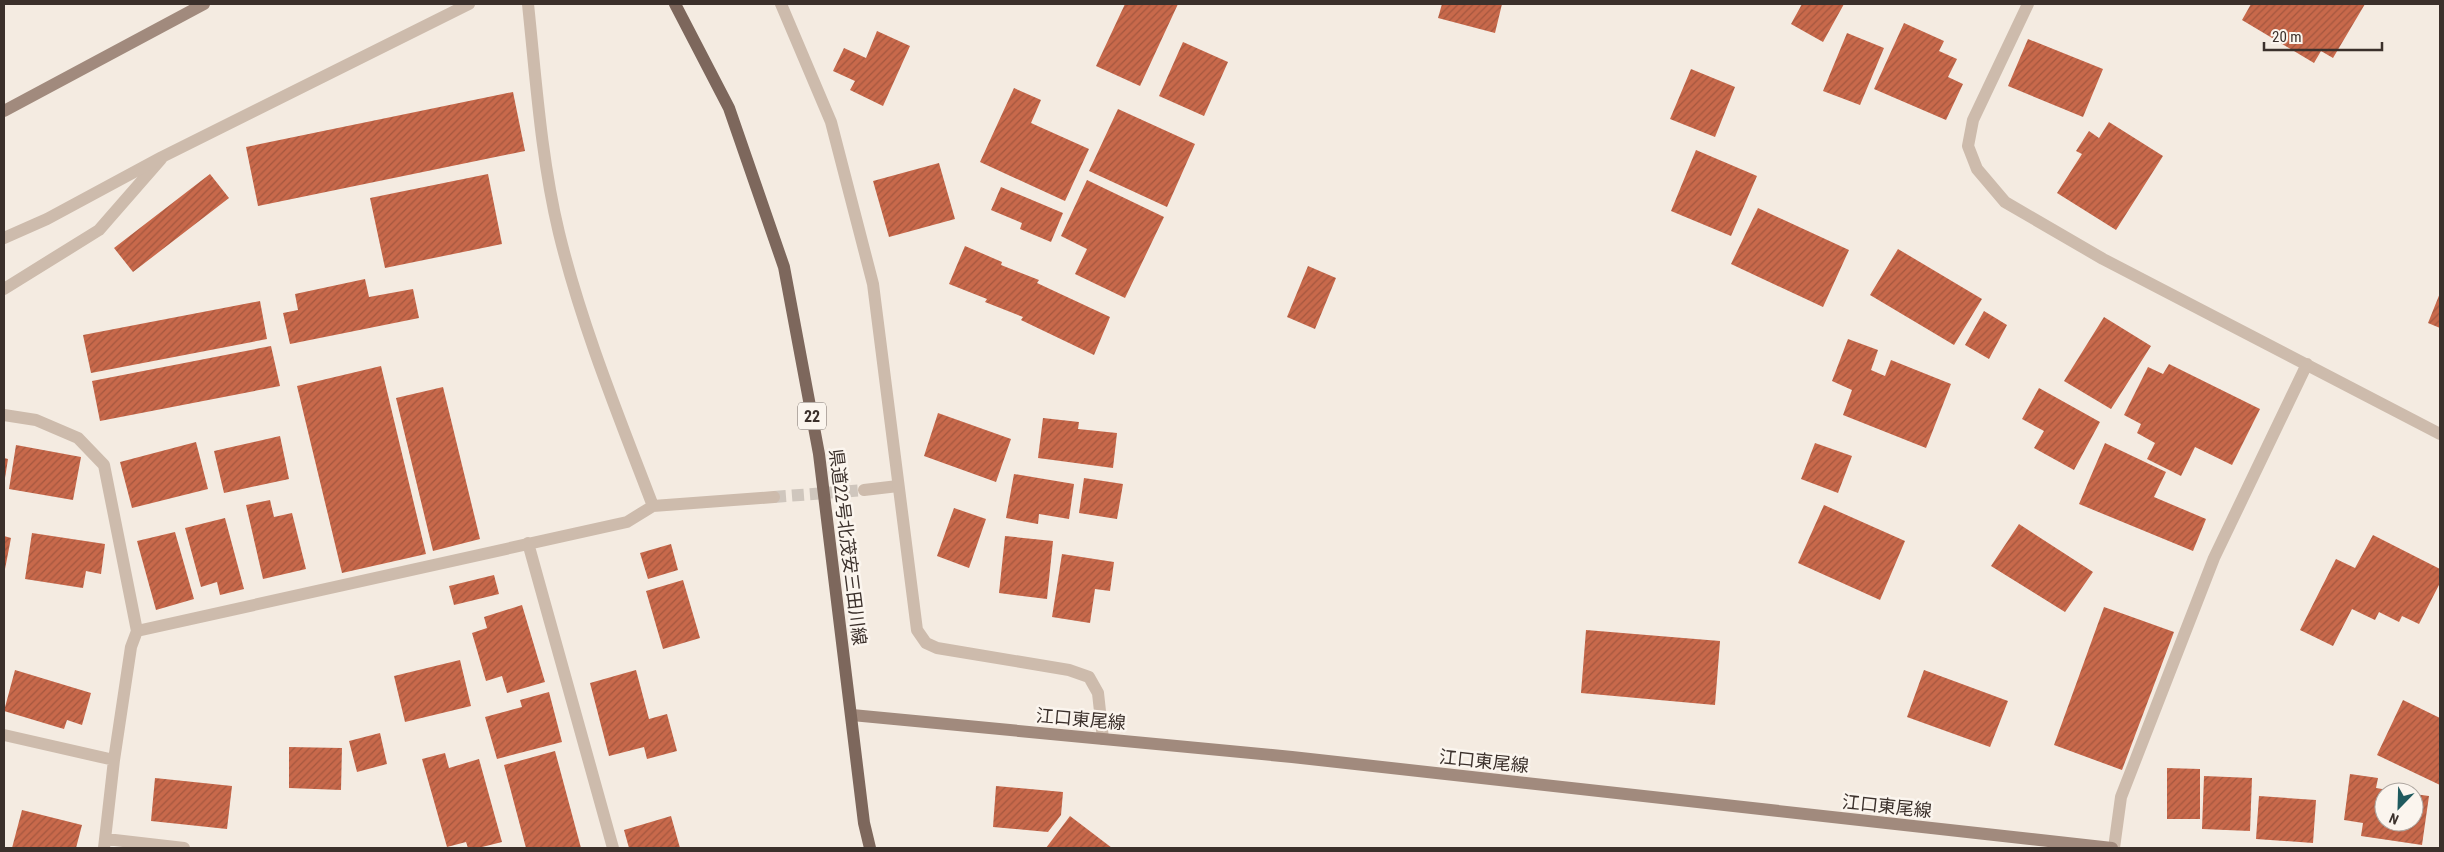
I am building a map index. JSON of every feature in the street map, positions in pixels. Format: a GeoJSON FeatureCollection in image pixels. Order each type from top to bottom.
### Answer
{"type":"FeatureCollection","features":[{"type":"Feature","properties":{"kind":"main road"},"geometry":{"type":"LineString","coordinates":[[4,111],[204,4]]}},
{"type":"Feature","properties":{"kind":"main road","name":"県道22号北茂安三田川線"},"geometry":{"type":"LineString","coordinates":[[675,4],[729,108],[784,267],[819,454],[864,823],[870,848]]}},
{"type":"Feature","properties":{"kind":"main road","name":"江口東尾線"},"geometry":{"type":"LineString","coordinates":[[852,715],[1292,757],[2113,848]]}},
{"type":"Feature","properties":{"kind":"street"},"geometry":{"type":"LineString","coordinates":[[4,238],[47,219],[162,157],[469,4]]}},
{"type":"Feature","properties":{"kind":"street"},"geometry":{"type":"LineString","coordinates":[[528,4],[542,142],[559,233],[595,355],[653,506]]}},
{"type":"Feature","properties":{"kind":"street"},"geometry":{"type":"LineString","coordinates":[[781,4],[831,122],[873,284],[917,630],[926,642],[937,648],[1069,670],[1089,677],[1098,693],[1103,739]]}},
{"type":"Feature","properties":{"kind":"street"},"geometry":{"type":"LineString","coordinates":[[2028,4],[1973,120],[1968,146],[1977,169],[2005,202],[2103,259],[2440,434]]}},
{"type":"Feature","properties":{"kind":"street"},"geometry":{"type":"LineString","coordinates":[[4,289],[99,230],[162,157]]}},
{"type":"Feature","properties":{"kind":"street"},"geometry":{"type":"LineString","coordinates":[[2113,848],[2121,797],[2214,558],[2307,364]]}},
{"type":"Feature","properties":{"kind":"street"},"geometry":{"type":"LineString","coordinates":[[4,415],[36,420],[78,438],[104,465],[136,631],[131,647],[114,760],[105,844],[184,848]]}},
{"type":"Feature","properties":{"kind":"street"},"geometry":{"type":"LineString","coordinates":[[864,490],[898,486]]}},
{"type":"Feature","properties":{"kind":"street"},"geometry":{"type":"LineString","coordinates":[[136,631],[627,522],[653,506],[774,497]]}},
{"type":"Feature","properties":{"kind":"street"},"geometry":{"type":"LineString","coordinates":[[528,543],[613,848]]}},
{"type":"Feature","properties":{"kind":"street"},"geometry":{"type":"LineString","coordinates":[[4,735],[114,760]]}},
{"type":"Feature","properties":{"kind":"building"},"geometry":{"type":"Polygon","coordinates":[[[1125,4],[1178,4],[1140,86],[1096,66],[1125,4]]]}},
{"type":"Feature","properties":{"kind":"building"},"geometry":{"type":"Polygon","coordinates":[[[1442,4],[1502,4],[1495,33],[1438,18],[1442,4]]]}},
{"type":"Feature","properties":{"kind":"building"},"geometry":{"type":"Polygon","coordinates":[[[1802,4],[1844,4],[1823,42],[1791,24],[1802,4]]]}},
{"type":"Feature","properties":{"kind":"building"},"geometry":{"type":"Polygon","coordinates":[[[2251,4],[2365,4],[2333,58],[2321,51],[2314,63],[2242,20],[2251,4]]]}},
{"type":"Feature","properties":{"kind":"building"},"geometry":{"type":"Polygon","coordinates":[[[1904,23],[1944,41],[1939,51],[1957,59],[1948,77],[1963,84],[1946,120],[1874,89],[1904,23]]]}},
{"type":"Feature","properties":{"kind":"building"},"geometry":{"type":"Polygon","coordinates":[[[877,31],[910,46],[883,106],[850,90],[855,81],[833,71],[844,48],[866,58],[877,31]]]}},
{"type":"Feature","properties":{"kind":"building"},"geometry":{"type":"Polygon","coordinates":[[[1847,33],[1884,48],[1860,105],[1823,91],[1847,33]]]}},
{"type":"Feature","properties":{"kind":"building"},"geometry":{"type":"Polygon","coordinates":[[[2028,39],[2103,69],[2083,117],[2008,86],[2028,39]]]}},
{"type":"Feature","properties":{"kind":"building"},"geometry":{"type":"Polygon","coordinates":[[[1183,42],[1228,62],[1204,116],[1159,96],[1183,42]]]}},
{"type":"Feature","properties":{"kind":"building"},"geometry":{"type":"Polygon","coordinates":[[[1691,69],[1735,87],[1715,137],[1670,119],[1691,69]]]}},
{"type":"Feature","properties":{"kind":"building"},"geometry":{"type":"Polygon","coordinates":[[[1014,88],[1041,100],[1031,123],[1089,149],[1065,201],[980,162],[1014,88]]]}},
{"type":"Feature","properties":{"kind":"building"},"geometry":{"type":"Polygon","coordinates":[[[513,92],[525,151],[258,206],[246,147],[513,92]]]}},
{"type":"Feature","properties":{"kind":"building"},"geometry":{"type":"Polygon","coordinates":[[[1118,109],[1195,144],[1167,207],[1089,171],[1118,109]]]}},
{"type":"Feature","properties":{"kind":"building"},"geometry":{"type":"Polygon","coordinates":[[[2109,122],[2163,156],[2116,230],[2057,193],[2082,154],[2076,151],[2089,131],[2099,138],[2109,122]]]}},
{"type":"Feature","properties":{"kind":"building"},"geometry":{"type":"Polygon","coordinates":[[[1696,150],[1757,176],[1731,236],[1671,211],[1696,150]]]}},
{"type":"Feature","properties":{"kind":"building"},"geometry":{"type":"Polygon","coordinates":[[[939,163],[955,219],[889,237],[873,181],[939,163]]]}},
{"type":"Feature","properties":{"kind":"building"},"geometry":{"type":"Polygon","coordinates":[[[210,174],[229,198],[133,272],[114,248],[210,174]]]}},
{"type":"Feature","properties":{"kind":"building"},"geometry":{"type":"Polygon","coordinates":[[[488,174],[502,244],[385,268],[370,198],[488,174]]]}},
{"type":"Feature","properties":{"kind":"building"},"geometry":{"type":"Polygon","coordinates":[[[1087,180],[1164,217],[1125,298],[1075,274],[1087,249],[1061,236],[1087,180]]]}},
{"type":"Feature","properties":{"kind":"building"},"geometry":{"type":"Polygon","coordinates":[[[1001,187],[1063,213],[1051,242],[1020,229],[1022,223],[991,210],[1001,187]]]}},
{"type":"Feature","properties":{"kind":"building"},"geometry":{"type":"Polygon","coordinates":[[[1758,208],[1849,250],[1823,307],[1731,264],[1758,208]]]}},
{"type":"Feature","properties":{"kind":"building"},"geometry":{"type":"Polygon","coordinates":[[[965,246],[1002,262],[1001,265],[1039,280],[1037,283],[1110,317],[1094,355],[1021,320],[1023,317],[985,302],[987,299],[949,284],[965,246]]]}},
{"type":"Feature","properties":{"kind":"building"},"geometry":{"type":"Polygon","coordinates":[[[1898,249],[1982,299],[1954,345],[1870,295],[1898,249]]]}},
{"type":"Feature","properties":{"kind":"building"},"geometry":{"type":"Polygon","coordinates":[[[1308,266],[1336,278],[1315,329],[1287,317],[1308,266]]]}},
{"type":"Feature","properties":{"kind":"building"},"geometry":{"type":"Polygon","coordinates":[[[365,279],[369,297],[413,289],[419,318],[290,344],[283,313],[298,310],[295,294],[365,279]]]}},
{"type":"Feature","properties":{"kind":"building"},"geometry":{"type":"Polygon","coordinates":[[[2440,293],[2440,328],[2428,323],[2440,293]]]}},
{"type":"Feature","properties":{"kind":"building"},"geometry":{"type":"Polygon","coordinates":[[[260,301],[267,339],[91,373],[83,335],[260,301]]]}},
{"type":"Feature","properties":{"kind":"building"},"geometry":{"type":"Polygon","coordinates":[[[1984,311],[2007,325],[1989,359],[1965,345],[1984,311]]]}},
{"type":"Feature","properties":{"kind":"building"},"geometry":{"type":"Polygon","coordinates":[[[2104,317],[2151,346],[2111,409],[2064,381],[2104,317]]]}},
{"type":"Feature","properties":{"kind":"building"},"geometry":{"type":"Polygon","coordinates":[[[1848,339],[1878,350],[1871,370],[1885,376],[1891,360],[1951,384],[1926,448],[1843,415],[1852,390],[1832,381],[1848,339]]]}},
{"type":"Feature","properties":{"kind":"building"},"geometry":{"type":"Polygon","coordinates":[[[271,346],[280,386],[100,421],[92,381],[271,346]]]}},
{"type":"Feature","properties":{"kind":"building"},"geometry":{"type":"Polygon","coordinates":[[[2169,364],[2260,409],[2232,465],[2195,447],[2181,476],[2147,459],[2155,443],[2137,433],[2141,424],[2124,415],[2148,367],[2163,374],[2169,364]]]}},
{"type":"Feature","properties":{"kind":"building"},"geometry":{"type":"Polygon","coordinates":[[[381,366],[426,554],[342,573],[297,386],[381,366]]]}},
{"type":"Feature","properties":{"kind":"building"},"geometry":{"type":"Polygon","coordinates":[[[443,387],[480,539],[433,551],[396,398],[443,387]]]}},
{"type":"Feature","properties":{"kind":"building"},"geometry":{"type":"Polygon","coordinates":[[[2039,388],[2100,422],[2074,470],[2034,448],[2044,431],[2022,419],[2039,388]]]}},
{"type":"Feature","properties":{"kind":"building"},"geometry":{"type":"Polygon","coordinates":[[[938,413],[1011,439],[996,482],[924,456],[938,413]]]}},
{"type":"Feature","properties":{"kind":"building"},"geometry":{"type":"Polygon","coordinates":[[[1043,418],[1079,422],[1078,429],[1117,433],[1113,468],[1038,458],[1043,418]]]}},
{"type":"Feature","properties":{"kind":"building"},"geometry":{"type":"Polygon","coordinates":[[[280,436],[289,479],[224,493],[214,451],[280,436]]]}},
{"type":"Feature","properties":{"kind":"building"},"geometry":{"type":"Polygon","coordinates":[[[196,442],[208,489],[132,508],[120,462],[196,442]]]}},
{"type":"Feature","properties":{"kind":"building"},"geometry":{"type":"Polygon","coordinates":[[[1815,443],[1852,456],[1838,493],[1801,479],[1815,443]]]}},
{"type":"Feature","properties":{"kind":"building"},"geometry":{"type":"Polygon","coordinates":[[[2105,443],[2166,472],[2154,497],[2206,519],[2193,551],[2079,504],[2105,443]]]}},
{"type":"Feature","properties":{"kind":"building"},"geometry":{"type":"Polygon","coordinates":[[[16,445],[81,457],[73,500],[9,489],[16,445]]]}},
{"type":"Feature","properties":{"kind":"building"},"geometry":{"type":"Polygon","coordinates":[[[4,458],[8,459],[5,478],[4,478],[4,458]]]}},
{"type":"Feature","properties":{"kind":"building"},"geometry":{"type":"Polygon","coordinates":[[[1014,474],[1074,484],[1069,519],[1039,514],[1038,524],[1006,518],[1014,474]]]}},
{"type":"Feature","properties":{"kind":"building"},"geometry":{"type":"Polygon","coordinates":[[[1084,478],[1123,484],[1117,519],[1079,513],[1084,478]]]}},
{"type":"Feature","properties":{"kind":"building"},"geometry":{"type":"Polygon","coordinates":[[[270,500],[274,517],[292,513],[306,569],[263,579],[246,505],[270,500]]]}},
{"type":"Feature","properties":{"kind":"building"},"geometry":{"type":"Polygon","coordinates":[[[1824,505],[1905,541],[1880,600],[1798,563],[1824,505]]]}},
{"type":"Feature","properties":{"kind":"building"},"geometry":{"type":"Polygon","coordinates":[[[954,508],[986,519],[969,568],[937,556],[954,508]]]}},
{"type":"Feature","properties":{"kind":"building"},"geometry":{"type":"Polygon","coordinates":[[[225,518],[244,589],[220,595],[217,582],[201,587],[185,528],[225,518]]]}},
{"type":"Feature","properties":{"kind":"building"},"geometry":{"type":"Polygon","coordinates":[[[2019,524],[2093,572],[2065,612],[1991,566],[2019,524]]]}},
{"type":"Feature","properties":{"kind":"building"},"geometry":{"type":"Polygon","coordinates":[[[175,532],[194,599],[156,610],[137,541],[175,532]]]}},
{"type":"Feature","properties":{"kind":"building"},"geometry":{"type":"Polygon","coordinates":[[[32,533],[105,544],[101,574],[86,571],[83,588],[25,579],[32,533]]]}},
{"type":"Feature","properties":{"kind":"building"},"geometry":{"type":"Polygon","coordinates":[[[2373,535],[2440,569],[2440,583],[2419,624],[2402,616],[2399,622],[2379,612],[2375,620],[2352,609],[2333,646],[2300,630],[2336,559],[2355,568],[2373,535]]]}},
{"type":"Feature","properties":{"kind":"building"},"geometry":{"type":"Polygon","coordinates":[[[4,536],[11,538],[5,569],[4,569],[4,536]]]}},
{"type":"Feature","properties":{"kind":"building"},"geometry":{"type":"Polygon","coordinates":[[[1005,536],[1053,541],[1047,599],[999,593],[1005,536]]]}},
{"type":"Feature","properties":{"kind":"building"},"geometry":{"type":"Polygon","coordinates":[[[671,544],[678,570],[648,579],[640,553],[671,544]]]}},
{"type":"Feature","properties":{"kind":"building"},"geometry":{"type":"Polygon","coordinates":[[[1062,554],[1114,562],[1110,591],[1095,589],[1090,623],[1052,617],[1062,554]]]}},
{"type":"Feature","properties":{"kind":"building"},"geometry":{"type":"Polygon","coordinates":[[[494,575],[499,594],[454,605],[449,586],[494,575]]]}},
{"type":"Feature","properties":{"kind":"building"},"geometry":{"type":"Polygon","coordinates":[[[683,580],[700,638],[663,649],[646,591],[683,580]]]}},
{"type":"Feature","properties":{"kind":"building"},"geometry":{"type":"Polygon","coordinates":[[[522,605],[545,682],[507,693],[502,676],[486,681],[472,633],[487,628],[484,617],[522,605]]]}},
{"type":"Feature","properties":{"kind":"building"},"geometry":{"type":"Polygon","coordinates":[[[2104,607],[2174,632],[2122,770],[2054,745],[2104,607]]]}},
{"type":"Feature","properties":{"kind":"building"},"geometry":{"type":"Polygon","coordinates":[[[1586,630],[1720,641],[1715,705],[1581,693],[1586,630]]]}},
{"type":"Feature","properties":{"kind":"building"},"geometry":{"type":"Polygon","coordinates":[[[460,660],[471,706],[405,722],[394,676],[460,660]]]}},
{"type":"Feature","properties":{"kind":"building"},"geometry":{"type":"Polygon","coordinates":[[[15,670],[91,693],[82,725],[67,720],[64,729],[4,711],[15,670]]]}},
{"type":"Feature","properties":{"kind":"building"},"geometry":{"type":"Polygon","coordinates":[[[636,670],[649,719],[667,714],[677,751],[647,759],[644,747],[609,756],[590,683],[636,670]]]}},
{"type":"Feature","properties":{"kind":"building"},"geometry":{"type":"Polygon","coordinates":[[[1924,670],[2008,701],[1990,747],[1907,717],[1924,670]]]}},
{"type":"Feature","properties":{"kind":"building"},"geometry":{"type":"Polygon","coordinates":[[[549,692],[562,742],[497,759],[485,717],[522,707],[520,700],[549,692]]]}},
{"type":"Feature","properties":{"kind":"building"},"geometry":{"type":"Polygon","coordinates":[[[2403,700],[2440,718],[2440,785],[2377,755],[2403,700]]]}},
{"type":"Feature","properties":{"kind":"building"},"geometry":{"type":"Polygon","coordinates":[[[380,733],[387,764],[357,772],[349,741],[380,733]]]}},
{"type":"Feature","properties":{"kind":"building"},"geometry":{"type":"Polygon","coordinates":[[[289,747],[342,748],[341,790],[289,788],[289,747]]]}},
{"type":"Feature","properties":{"kind":"building"},"geometry":{"type":"Polygon","coordinates":[[[555,751],[581,848],[526,848],[504,765],[555,751]]]}},
{"type":"Feature","properties":{"kind":"building"},"geometry":{"type":"Polygon","coordinates":[[[445,753],[449,768],[479,759],[502,842],[478,848],[468,848],[466,842],[447,847],[422,759],[445,753]]]}},
{"type":"Feature","properties":{"kind":"building"},"geometry":{"type":"Polygon","coordinates":[[[2167,768],[2200,769],[2200,819],[2167,819],[2167,768]]]}},
{"type":"Feature","properties":{"kind":"building"},"geometry":{"type":"Polygon","coordinates":[[[2350,774],[2378,778],[2377,782],[2374,782],[2374,832],[2424,832],[2422,845],[2361,836],[2363,823],[2344,820],[2350,774]]]}},
{"type":"Feature","properties":{"kind":"building"},"geometry":{"type":"Polygon","coordinates":[[[2204,776],[2252,778],[2250,831],[2202,829],[2204,776]]]}},
{"type":"Feature","properties":{"kind":"building"},"geometry":{"type":"Polygon","coordinates":[[[155,778],[232,786],[227,829],[151,821],[155,778]]]}},
{"type":"Feature","properties":{"kind":"building"},"geometry":{"type":"Polygon","coordinates":[[[996,786],[1063,792],[1061,815],[1048,832],[993,827],[996,786]]]}},
{"type":"Feature","properties":{"kind":"building"},"geometry":{"type":"Polygon","coordinates":[[[2424,795],[2429,796],[2424,831],[2424,795]]]}},
{"type":"Feature","properties":{"kind":"building"},"geometry":{"type":"Polygon","coordinates":[[[2259,796],[2316,800],[2313,843],[2256,839],[2259,796]]]}},
{"type":"Feature","properties":{"kind":"building"},"geometry":{"type":"Polygon","coordinates":[[[22,810],[82,825],[76,848],[12,848],[22,810]]]}},
{"type":"Feature","properties":{"kind":"building"},"geometry":{"type":"Polygon","coordinates":[[[671,816],[680,848],[629,848],[624,830],[671,816]]]}},
{"type":"Feature","properties":{"kind":"building"},"geometry":{"type":"Polygon","coordinates":[[[1070,816],[1112,848],[1046,848],[1070,816]]]}},
{"type":"Feature","properties":{"kind":"tunnel"},"geometry":{"type":"LineString","coordinates":[[774,497],[864,490]]}}]}
